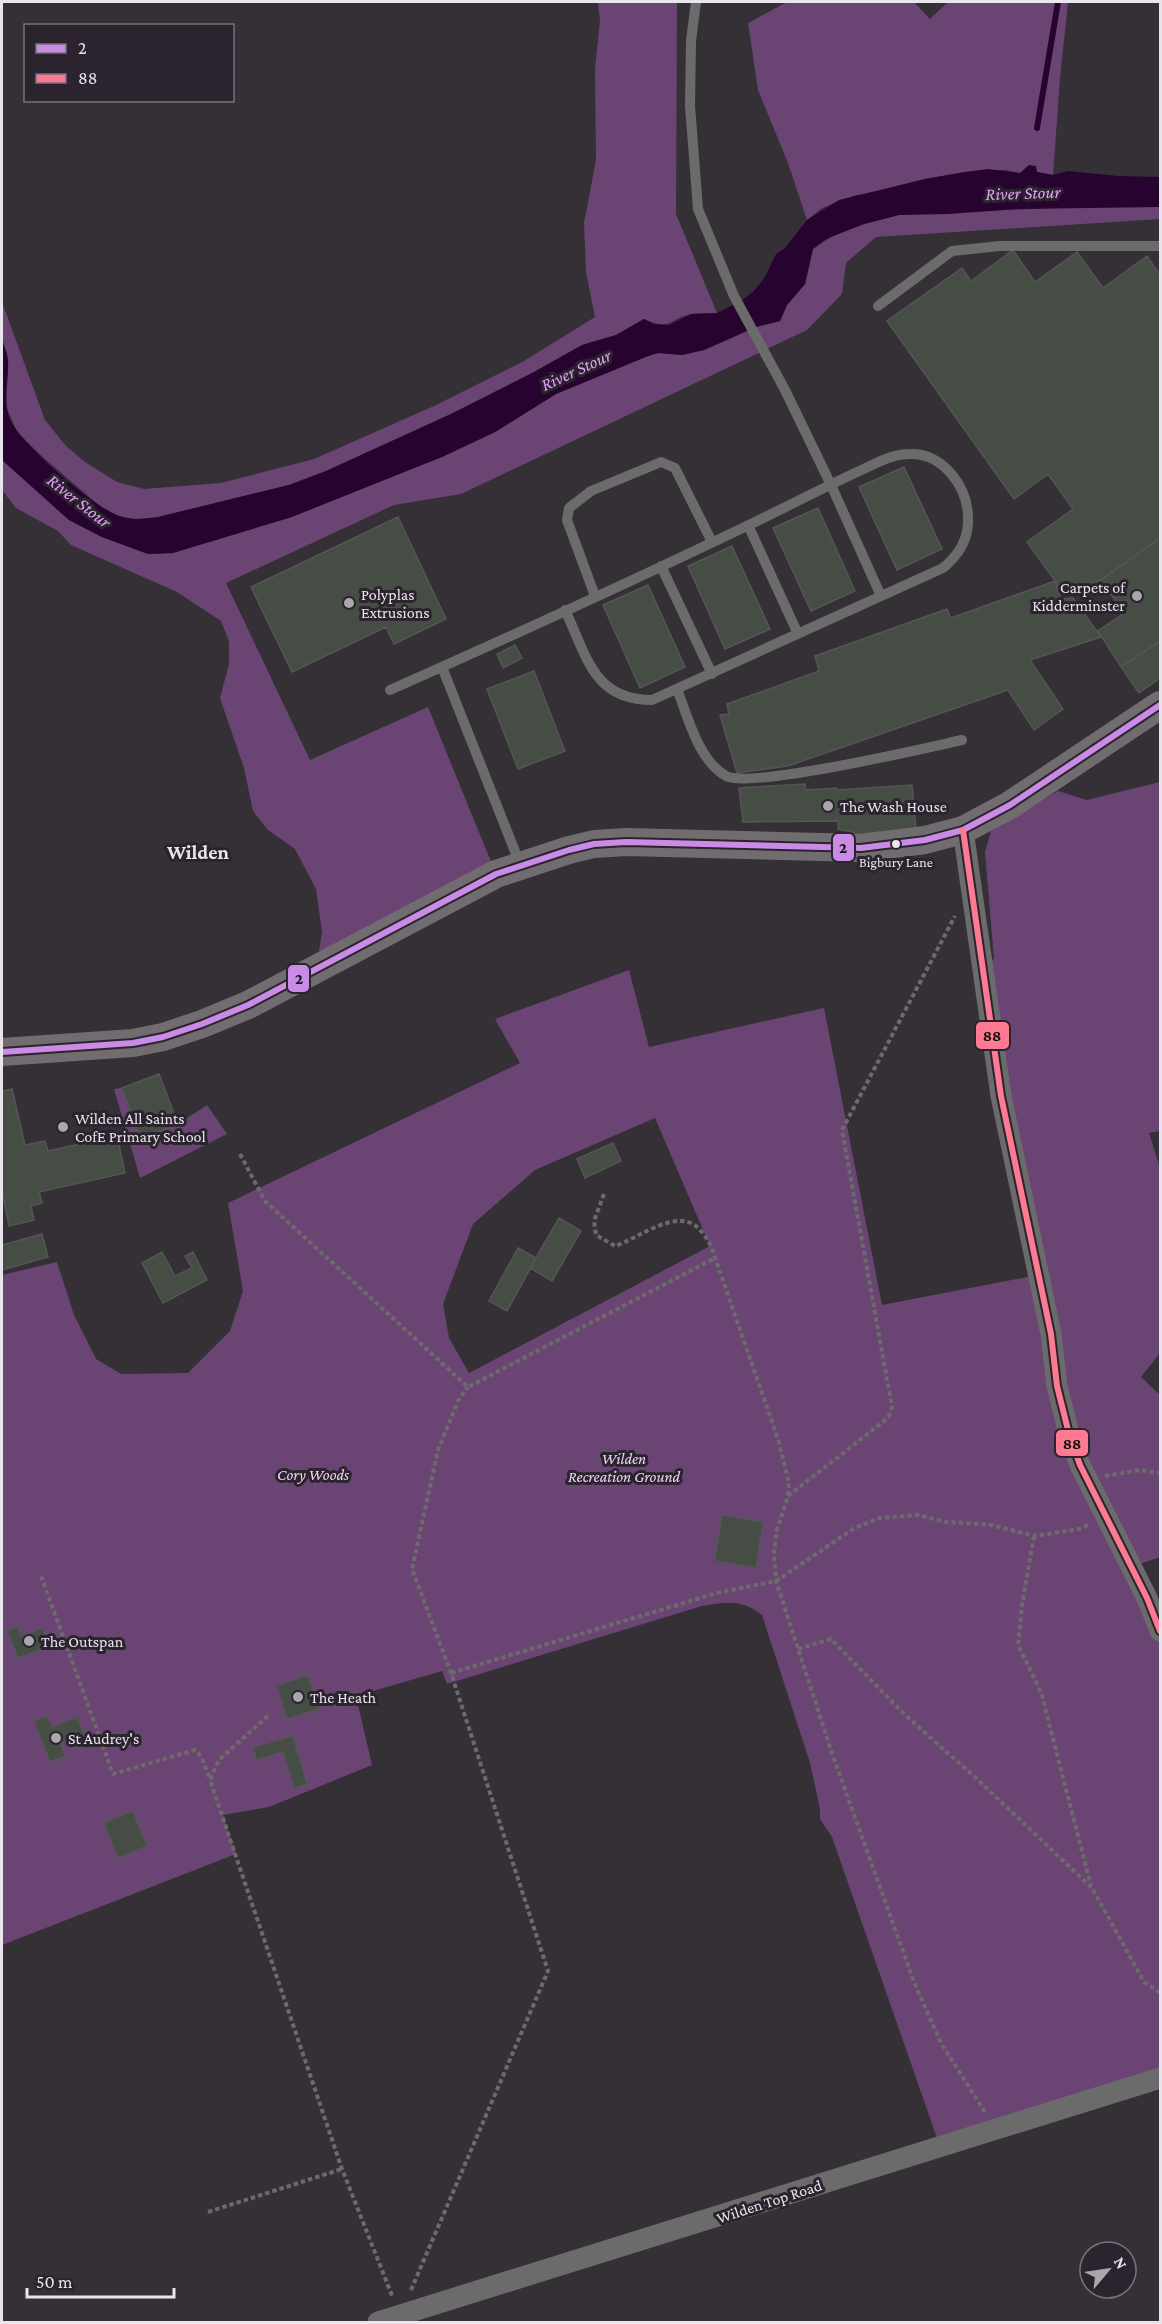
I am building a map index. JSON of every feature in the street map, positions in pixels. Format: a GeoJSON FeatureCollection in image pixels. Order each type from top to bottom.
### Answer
{"type":"FeatureCollection","features":[{"type":"Feature","properties":{"kind":"street"},"geometry":{"type":"LineString","coordinates":[[2,1052],[133,1043],[163,1037],[202,1024],[248,1005],[348,954],[460,891],[520,864],[569,849],[615,843],[861,848],[925,840],[963,830],[1010,806],[1161,705]]}},
{"type":"Feature","properties":{"kind":"street"},"geometry":{"type":"LineString","coordinates":[[963,830],[1000,1096],[1049,1324],[1057,1386],[1069,1434],[1087,1480],[1147,1598],[1161,1631]]}},
{"type":"Feature","properties":{"kind":"street","name":"Wilden Top Road"},"geometry":{"type":"LineString","coordinates":[[378,2322],[1161,2078]]}},
{"type":"Feature","properties":{"kind":"lane"},"geometry":{"type":"LineString","coordinates":[[696,2],[691,41],[690,106],[698,209],[734,296],[831,484],[881,596]]}},
{"type":"Feature","properties":{"kind":"lane"},"geometry":{"type":"LineString","coordinates":[[878,306],[952,251],[1000,246],[1161,246]]}},
{"type":"Feature","properties":{"kind":"lane"},"geometry":{"type":"LineString","coordinates":[[390,690],[661,566],[892,456],[919,454],[930,458],[952,474],[964,493],[968,517],[966,538],[957,555],[943,568],[652,700],[634,700],[614,693],[598,679],[565,610]]}},
{"type":"Feature","properties":{"kind":"lane"},"geometry":{"type":"LineString","coordinates":[[595,596],[567,520],[568,508],[591,491],[661,462],[675,468],[712,542]]}},
{"type":"Feature","properties":{"kind":"lane"},"geometry":{"type":"LineString","coordinates":[[748,525],[798,634]]}},
{"type":"Feature","properties":{"kind":"lane"},"geometry":{"type":"LineString","coordinates":[[661,566],[711,674]]}},
{"type":"Feature","properties":{"kind":"lane"},"geometry":{"type":"LineString","coordinates":[[442,667],[520,864]]}},
{"type":"Feature","properties":{"kind":"lane"},"geometry":{"type":"LineString","coordinates":[[677,689],[696,739],[713,766],[728,776],[740,779],[794,773],[962,740]]}},
{"type":"Feature","properties":{"kind":"path"},"geometry":{"type":"LineString","coordinates":[[788,1496],[883,1422],[889,1416],[892,1407],[842,1130],[970,886]]}},
{"type":"Feature","properties":{"kind":"path"},"geometry":{"type":"LineString","coordinates":[[240,1154],[265,1201],[468,1388]]}},
{"type":"Feature","properties":{"kind":"path"},"geometry":{"type":"LineString","coordinates":[[604,1194],[594,1221],[596,1235],[607,1243],[615,1246],[666,1223],[683,1221],[696,1225],[703,1232],[715,1258],[778,1439],[789,1483],[774,1552],[776,1581],[833,1756],[914,1982],[941,2043],[996,2129]]}},
{"type":"Feature","properties":{"kind":"path"},"geometry":{"type":"LineString","coordinates":[[400,2316],[548,1971],[451,1673],[412,1569],[438,1450],[458,1401],[468,1388],[715,1258]]}},
{"type":"Feature","properties":{"kind":"path"},"geometry":{"type":"LineString","coordinates":[[1087,1480],[1140,1470],[1161,1473]]}},
{"type":"Feature","properties":{"kind":"path"},"geometry":{"type":"LineString","coordinates":[[451,1673],[717,1593],[776,1581],[853,1529],[879,1518],[918,1515],[946,1522],[992,1525],[1034,1536],[1079,1529],[1106,1518]]}},
{"type":"Feature","properties":{"kind":"path"},"geometry":{"type":"LineString","coordinates":[[1034,1536],[1022,1605],[1018,1645],[1041,1692],[1092,1888],[1144,1982],[1161,1993]]}},
{"type":"Feature","properties":{"kind":"path"},"geometry":{"type":"LineString","coordinates":[[41,1576],[113,1774],[195,1750],[201,1756],[342,2169],[400,2316]]}},
{"type":"Feature","properties":{"kind":"path"},"geometry":{"type":"LineString","coordinates":[[798,1649],[831,1639],[904,1714],[977,1779],[1092,1888]]}},
{"type":"Feature","properties":{"kind":"path"},"geometry":{"type":"LineString","coordinates":[[210,1780],[219,1760],[268,1716]]}},
{"type":"Feature","properties":{"kind":"path"},"geometry":{"type":"LineString","coordinates":[[208,2212],[342,2169]]}},
{"type":"Feature","properties":{"kind":"green space"},"geometry":{"type":"Polygon","coordinates":[[[598,2],[677,2],[676,214],[717,313],[685,316],[666,324],[653,323],[644,319],[616,335],[582,345],[451,414],[326,471],[289,485],[158,517],[136,519],[118,516],[101,507],[17,432],[6,406],[8,360],[2,339],[2,302],[45,420],[66,446],[85,462],[117,482],[144,489],[221,483],[314,459],[434,406],[524,361],[595,317],[586,272],[584,223],[596,160],[595,69],[600,20],[598,2]]]}},
{"type":"Feature","properties":{"kind":"green space"},"geometry":{"type":"Polygon","coordinates":[[[787,2],[914,2],[930,19],[948,2],[1068,2],[1053,175],[1006,170],[965,172],[925,179],[856,195],[822,208],[807,220],[788,163],[758,90],[748,23],[787,2]]]}},
{"type":"Feature","properties":{"kind":"green space"},"geometry":{"type":"Polygon","coordinates":[[[1076,207],[1160,207],[1160,219],[876,237],[846,263],[842,294],[807,330],[461,494],[394,505],[226,583],[310,760],[428,707],[496,874],[316,970],[322,932],[316,889],[295,849],[268,830],[253,811],[244,768],[220,698],[229,664],[229,641],[221,621],[177,592],[71,545],[58,531],[16,508],[2,490],[2,460],[69,520],[102,537],[148,554],[173,553],[442,457],[495,432],[556,394],[648,356],[658,353],[682,355],[704,350],[756,327],[780,321],[787,305],[805,284],[813,249],[836,234],[899,215],[1076,207]]]}},
{"type":"Feature","properties":{"kind":"green space"},"geometry":{"type":"Polygon","coordinates":[[[1160,782],[1160,1131],[1149,1133],[1160,1168],[1160,1353],[1141,1377],[1160,1395],[1160,1557],[1131,1567],[1160,1631],[1160,2076],[938,2141],[832,1837],[820,1819],[810,1763],[762,1615],[747,1606],[734,1603],[702,1606],[447,1684],[442,1671],[356,1696],[372,1765],[269,1807],[223,1815],[236,1854],[2,1945],[2,1275],[57,1262],[74,1315],[96,1359],[121,1374],[188,1373],[230,1331],[243,1291],[228,1203],[520,1063],[495,1019],[629,970],[649,1047],[824,1008],[882,1305],[1038,1275],[982,964],[994,959],[985,852],[991,831],[1058,791],[1087,800],[1160,782]],[[655,1118],[535,1170],[473,1224],[443,1304],[449,1338],[469,1373],[710,1246],[655,1118]]]}},
{"type":"Feature","properties":{"kind":"green space"},"geometry":{"type":"Polygon","coordinates":[[[122,1088],[141,1138],[178,1124],[207,1105],[227,1134],[140,1178],[114,1089],[122,1088]]]}},
{"type":"Feature","properties":{"kind":"water","name":"River Stour"},"geometry":{"type":"Polygon","coordinates":[[[1029,165],[1036,166],[1037,172],[1053,175],[1068,171],[1160,177],[1160,207],[1018,209],[899,215],[864,224],[826,239],[813,249],[805,284],[787,305],[780,321],[756,327],[704,350],[682,355],[658,353],[648,356],[556,394],[495,432],[442,457],[292,517],[173,553],[148,554],[102,537],[69,520],[2,460],[2,339],[8,358],[7,410],[15,428],[26,441],[57,472],[106,509],[127,518],[158,517],[289,485],[326,471],[451,414],[582,345],[616,335],[644,319],[654,324],[669,325],[691,314],[717,313],[741,301],[754,291],[765,277],[776,254],[785,248],[807,220],[839,200],[925,179],[965,172],[988,169],[1020,173],[1029,165]]]}},
{"type":"Feature","properties":{"kind":"building"},"geometry":{"type":"Polygon","coordinates":[[[1013,250],[1035,282],[1077,252],[1103,288],[1147,256],[1160,275],[1160,538],[1101,580],[1063,592],[1027,542],[1073,509],[1048,474],[1014,499],[887,321],[962,268],[971,281],[1013,250]]]}},
{"type":"Feature","properties":{"kind":"building"},"geometry":{"type":"Polygon","coordinates":[[[904,467],[942,549],[897,570],[859,487],[904,467]]]}},
{"type":"Feature","properties":{"kind":"building"},"geometry":{"type":"Polygon","coordinates":[[[818,508],[855,591],[811,611],[773,528],[818,508]]]}},
{"type":"Feature","properties":{"kind":"building","name":"Polyplas Extrusions"},"geometry":{"type":"Polygon","coordinates":[[[398,517],[446,619],[394,644],[386,627],[292,672],[251,587],[398,517]]]}},
{"type":"Feature","properties":{"kind":"building","name":"Carpets of Kidderminster"},"geometry":{"type":"Polygon","coordinates":[[[1160,538],[1160,641],[1121,667],[1098,631],[1124,613],[1101,580],[1160,538]]]}},
{"type":"Feature","properties":{"kind":"building"},"geometry":{"type":"Polygon","coordinates":[[[732,546],[770,629],[725,649],[688,566],[732,546]]]}},
{"type":"Feature","properties":{"kind":"building"},"geometry":{"type":"Polygon","coordinates":[[[1055,581],[1061,599],[1073,598],[1101,637],[1030,660],[1063,709],[1034,730],[1008,690],[788,766],[737,773],[720,715],[729,714],[727,704],[819,671],[815,656],[947,609],[951,618],[1055,581]]]}},
{"type":"Feature","properties":{"kind":"building"},"geometry":{"type":"Polygon","coordinates":[[[648,585],[685,667],[640,688],[603,605],[648,585]]]}},
{"type":"Feature","properties":{"kind":"building"},"geometry":{"type":"Polygon","coordinates":[[[1160,641],[1160,678],[1139,693],[1121,667],[1160,641]]]}},
{"type":"Feature","properties":{"kind":"building"},"geometry":{"type":"Polygon","coordinates":[[[515,645],[522,658],[503,668],[497,654],[515,645]]]}},
{"type":"Feature","properties":{"kind":"building"},"geometry":{"type":"Polygon","coordinates":[[[534,671],[565,751],[518,769],[487,689],[534,671]]]}},
{"type":"Feature","properties":{"kind":"building","name":"The Wash House"},"geometry":{"type":"Polygon","coordinates":[[[805,784],[806,790],[912,785],[916,828],[860,834],[838,829],[838,821],[743,822],[739,788],[805,784]]]}},
{"type":"Feature","properties":{"kind":"building"},"geometry":{"type":"Polygon","coordinates":[[[159,1074],[178,1124],[141,1138],[122,1088],[159,1074]]]}},
{"type":"Feature","properties":{"kind":"building"},"geometry":{"type":"Polygon","coordinates":[[[12,1089],[25,1145],[45,1141],[48,1151],[117,1136],[125,1173],[39,1192],[42,1203],[31,1206],[34,1220],[9,1226],[2,1191],[2,1091],[12,1089]]]}},
{"type":"Feature","properties":{"kind":"building"},"geometry":{"type":"Polygon","coordinates":[[[613,1143],[621,1161],[585,1178],[577,1159],[613,1143]]]}},
{"type":"Feature","properties":{"kind":"building"},"geometry":{"type":"Polygon","coordinates":[[[559,1218],[581,1231],[552,1281],[530,1268],[559,1218]]]}},
{"type":"Feature","properties":{"kind":"building"},"geometry":{"type":"Polygon","coordinates":[[[42,1234],[48,1257],[2,1270],[2,1245],[42,1234]]]}},
{"type":"Feature","properties":{"kind":"building"},"geometry":{"type":"Polygon","coordinates":[[[518,1248],[536,1258],[507,1311],[489,1301],[518,1248]]]}},
{"type":"Feature","properties":{"kind":"building"},"geometry":{"type":"Polygon","coordinates":[[[162,1252],[175,1276],[192,1268],[185,1256],[193,1252],[207,1280],[163,1303],[142,1263],[162,1252]]]}},
{"type":"Feature","properties":{"kind":"building"},"geometry":{"type":"Polygon","coordinates":[[[722,1515],[763,1522],[756,1568],[715,1561],[722,1515]]]}},
{"type":"Feature","properties":{"kind":"building","name":"The Outspan"},"geometry":{"type":"Polygon","coordinates":[[[18,1627],[21,1636],[42,1628],[49,1646],[18,1658],[7,1631],[18,1627]]]}},
{"type":"Feature","properties":{"kind":"building","name":"The Heath"},"geometry":{"type":"Polygon","coordinates":[[[308,1675],[319,1709],[287,1719],[277,1686],[308,1675]]]}},
{"type":"Feature","properties":{"kind":"building","name":"St Audrey's"},"geometry":{"type":"Polygon","coordinates":[[[47,1716],[52,1727],[77,1717],[84,1734],[60,1743],[65,1756],[50,1762],[34,1721],[47,1716]]]}},
{"type":"Feature","properties":{"kind":"building"},"geometry":{"type":"Polygon","coordinates":[[[293,1736],[307,1784],[294,1788],[283,1752],[256,1760],[253,1747],[293,1736]]]}},
{"type":"Feature","properties":{"kind":"building"},"geometry":{"type":"Polygon","coordinates":[[[133,1811],[147,1846],[118,1858],[104,1823],[133,1811]]]}},
{"type":"Feature","properties":{"kind":"waterway"},"geometry":{"type":"LineString","coordinates":[[1037,128],[1058,2]]}},
{"type":"Feature","properties":{"kind":"transit line","name":"2"},"geometry":{"type":"LineString","coordinates":[[2,1052],[133,1043],[163,1037],[202,1024],[248,1005],[496,874],[594,844],[626,842],[861,848],[925,840],[963,830],[1010,805],[1160,705]]}},
{"type":"Feature","properties":{"kind":"transit line","name":"88"},"geometry":{"type":"LineString","coordinates":[[963,830],[1001,1096],[1051,1334],[1057,1386],[1069,1434],[1080,1465],[1147,1598],[1160,1631]]}},
{"type":"Feature","properties":{"kind":"place","name":"Carpets of Kidderminster"},"geometry":{"type":"Point","coordinates":[1137,596]}},
{"type":"Feature","properties":{"kind":"place","name":"Polyplas Extrusions"},"geometry":{"type":"Point","coordinates":[349,603]}},
{"type":"Feature","properties":{"kind":"place","name":"The Wash House"},"geometry":{"type":"Point","coordinates":[828,806]}},
{"type":"Feature","properties":{"kind":"place","name":"Bigbury Lane"},"geometry":{"type":"Point","coordinates":[896,844]}},
{"type":"Feature","properties":{"kind":"place","name":"Wilden All Saints CofE Primary School"},"geometry":{"type":"Point","coordinates":[63,1127]}},
{"type":"Feature","properties":{"kind":"place","name":"The Outspan"},"geometry":{"type":"Point","coordinates":[29,1641]}},
{"type":"Feature","properties":{"kind":"place","name":"The Heath"},"geometry":{"type":"Point","coordinates":[298,1697]}},
{"type":"Feature","properties":{"kind":"place","name":"St Audrey's"},"geometry":{"type":"Point","coordinates":[56,1738]}},
{"type":"Feature","properties":{"kind":"district","name":"Wilden"},"geometry":{"type":"Point","coordinates":[198,852]}},
{"type":"Feature","properties":{"kind":"park label","name":"Wilden Recreation Ground"},"geometry":{"type":"Point","coordinates":[624,1467]}},
{"type":"Feature","properties":{"kind":"park label","name":"Cory Woods"},"geometry":{"type":"Point","coordinates":[313,1474]}}]}
